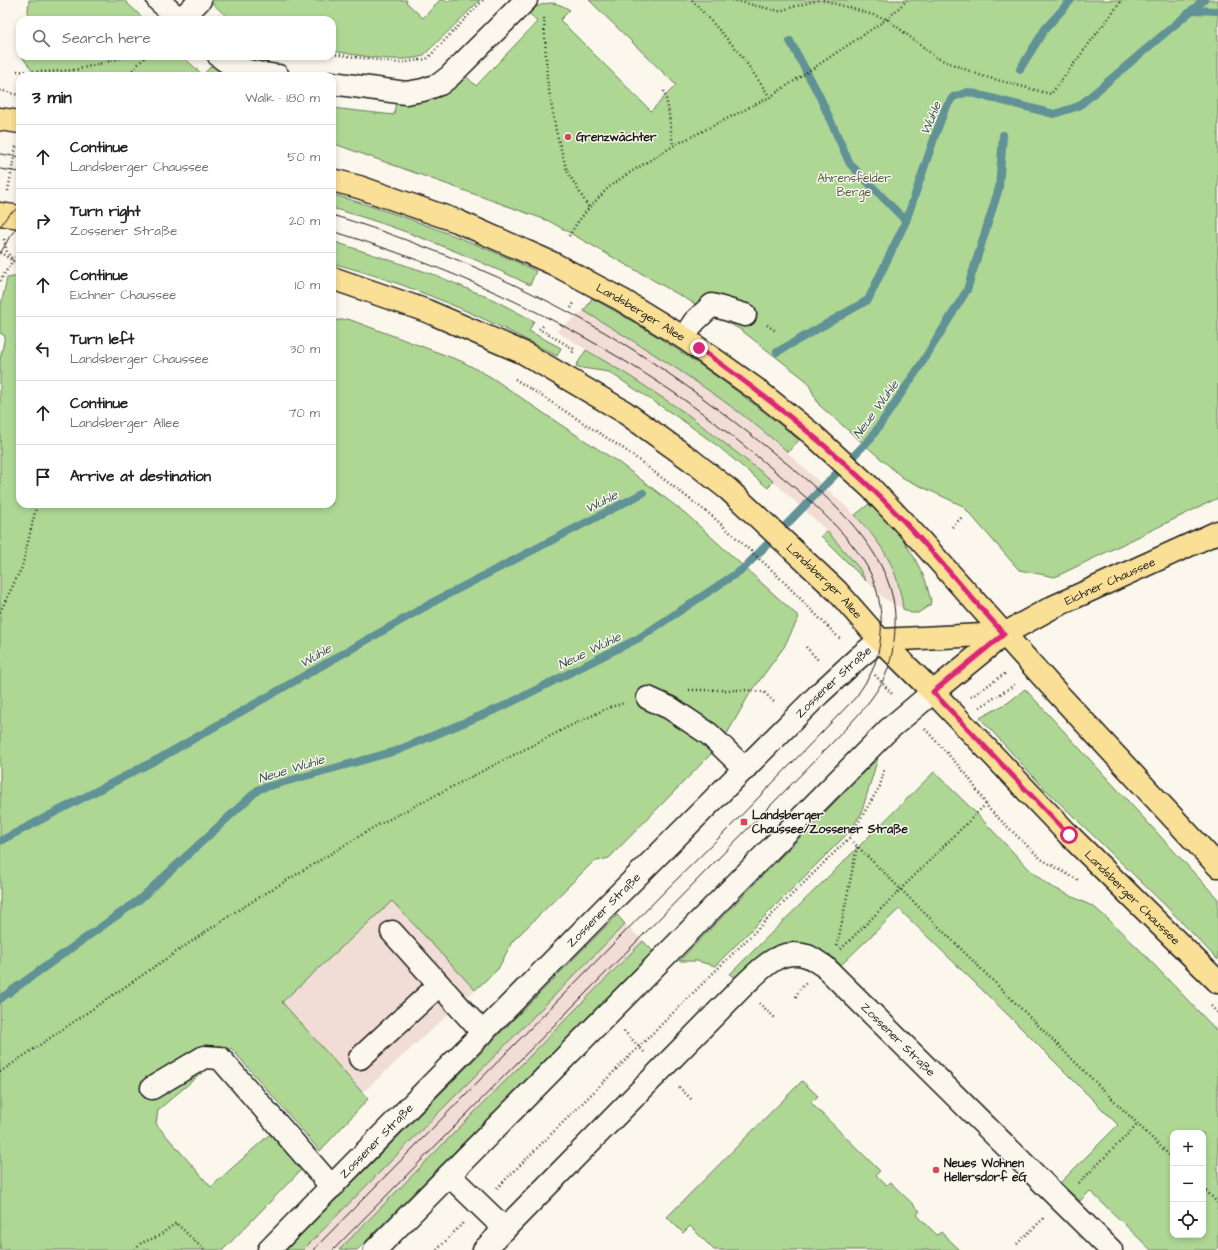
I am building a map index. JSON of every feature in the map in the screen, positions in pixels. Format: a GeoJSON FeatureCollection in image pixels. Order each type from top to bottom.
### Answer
{"type":"FeatureCollection","features":[{"type":"Feature","properties":{"kind":"main road"},"geometry":{"type":"LineString","coordinates":[[0,119],[16,121]]}},
{"type":"Feature","properties":{"kind":"main road","name":"Landsberger Allee"},"geometry":{"type":"LineString","coordinates":[[336,181],[359,187],[457,221],[552,263],[608,293],[684,338],[756,389],[812,434],[871,488],[1004,634]]}},
{"type":"Feature","properties":{"kind":"main road"},"geometry":{"type":"LineString","coordinates":[[3,206],[16,214]]}},
{"type":"Feature","properties":{"kind":"main road","name":"Landsberger Allee"},"geometry":{"type":"LineString","coordinates":[[336,279],[427,311],[524,353],[623,411],[691,460],[729,490],[837,591],[880,640]]}},
{"type":"Feature","properties":{"kind":"main road","name":"Eichner Chaussee"},"geometry":{"type":"LineString","coordinates":[[975,645],[1004,634],[1053,607],[1218,532]]}},
{"type":"Feature","properties":{"kind":"main road"},"geometry":{"type":"LineString","coordinates":[[1004,634],[1218,866]]}},
{"type":"Feature","properties":{"kind":"main road","name":"Zossener Straße"},"geometry":{"type":"LineString","coordinates":[[880,640],[975,645]]}},
{"type":"Feature","properties":{"kind":"main road","name":"Landsberger Chaussee"},"geometry":{"type":"LineString","coordinates":[[880,640],[933,692],[1069,835],[1218,982]]}},
{"type":"Feature","properties":{"kind":"main road"},"geometry":{"type":"LineString","coordinates":[[933,692],[975,645]]}},
{"type":"Feature","properties":{"kind":"street"},"geometry":{"type":"LineString","coordinates":[[158,0],[176,16]]}},
{"type":"Feature","properties":{"kind":"street"},"geometry":{"type":"LineString","coordinates":[[184,16],[200,0]]}},
{"type":"Feature","properties":{"kind":"street"},"geometry":{"type":"LineString","coordinates":[[336,84],[406,93],[423,90],[440,84],[535,6]]}},
{"type":"Feature","properties":{"kind":"street"},"geometry":{"type":"LineString","coordinates":[[224,60],[229,64],[253,72]]}},
{"type":"Feature","properties":{"kind":"street"},"geometry":{"type":"LineString","coordinates":[[684,338],[694,322],[712,305],[745,315]]}},
{"type":"Feature","properties":{"kind":"street","name":"Zossener Straße"},"geometry":{"type":"LineString","coordinates":[[269,1250],[483,1032],[836,678],[880,640]]}},
{"type":"Feature","properties":{"kind":"street"},"geometry":{"type":"LineString","coordinates":[[374,1250],[888,730],[933,692]]}},
{"type":"Feature","properties":{"kind":"street"},"geometry":{"type":"LineString","coordinates":[[648,698],[670,708],[709,734],[745,769]]}},
{"type":"Feature","properties":{"kind":"street"},"geometry":{"type":"LineString","coordinates":[[392,932],[483,1032]]}},
{"type":"Feature","properties":{"kind":"street","name":"Zossener Straße"},"geometry":{"type":"LineString","coordinates":[[484,1250],[747,982],[768,963],[783,955],[795,954],[807,956],[824,966],[1111,1250]]}},
{"type":"Feature","properties":{"kind":"street"},"geometry":{"type":"LineString","coordinates":[[360,1058],[440,985]]}},
{"type":"Feature","properties":{"kind":"street"},"geometry":{"type":"LineString","coordinates":[[152,1088],[204,1057],[220,1058],[332,1187]]}},
{"type":"Feature","properties":{"kind":"street"},"geometry":{"type":"LineString","coordinates":[[449,1175],[505,1229]]}},
{"type":"Feature","properties":{"kind":"path"},"geometry":{"type":"LineString","coordinates":[[336,55],[400,63],[427,59],[483,0]]}},
{"type":"Feature","properties":{"kind":"path"},"geometry":{"type":"LineString","coordinates":[[692,0],[738,51],[770,97]]}},
{"type":"Feature","properties":{"kind":"path"},"geometry":{"type":"LineString","coordinates":[[732,0],[779,11],[818,0]]}},
{"type":"Feature","properties":{"kind":"path"},"geometry":{"type":"LineString","coordinates":[[824,0],[887,19],[937,58],[982,76],[1051,94],[1122,0]]}},
{"type":"Feature","properties":{"kind":"path"},"geometry":{"type":"LineString","coordinates":[[569,236],[576,223],[589,208],[608,188],[623,177],[673,146],[770,97],[887,19],[907,0]]}},
{"type":"Feature","properties":{"kind":"path"},"geometry":{"type":"LineString","coordinates":[[535,6],[556,131],[567,171],[589,208]]}},
{"type":"Feature","properties":{"kind":"path"},"geometry":{"type":"LineString","coordinates":[[17,71],[46,72],[75,70],[114,60]]}},
{"type":"Feature","properties":{"kind":"path"},"geometry":{"type":"LineString","coordinates":[[131,72],[142,60]]}},
{"type":"Feature","properties":{"kind":"path"},"geometry":{"type":"LineString","coordinates":[[0,90],[16,95]]}},
{"type":"Feature","properties":{"kind":"path"},"geometry":{"type":"LineString","coordinates":[[664,91],[668,107],[673,146]]}},
{"type":"Feature","properties":{"kind":"path"},"geometry":{"type":"LineString","coordinates":[[3,206],[15,151]]}},
{"type":"Feature","properties":{"kind":"path"},"geometry":{"type":"LineString","coordinates":[[0,252],[16,263]]}},
{"type":"Feature","properties":{"kind":"path"},"geometry":{"type":"LineString","coordinates":[[8,252],[13,260]]}},
{"type":"Feature","properties":{"kind":"path"},"geometry":{"type":"LineString","coordinates":[[0,281],[16,257]]}},
{"type":"Feature","properties":{"kind":"path"},"geometry":{"type":"LineString","coordinates":[[543,326],[539,329],[574,349],[571,356]]}},
{"type":"Feature","properties":{"kind":"path"},"geometry":{"type":"LineString","coordinates":[[545,398],[624,449],[712,516],[775,573],[807,605]]}},
{"type":"Feature","properties":{"kind":"path"},"geometry":{"type":"LineString","coordinates":[[0,612],[22,567],[36,508]]}},
{"type":"Feature","properties":{"kind":"path"},"geometry":{"type":"LineString","coordinates":[[952,526],[962,517]]}},
{"type":"Feature","properties":{"kind":"path"},"geometry":{"type":"LineString","coordinates":[[806,647],[820,661]]}},
{"type":"Feature","properties":{"kind":"path"},"geometry":{"type":"LineString","coordinates":[[968,699],[1007,673]]}},
{"type":"Feature","properties":{"kind":"path"},"geometry":{"type":"LineString","coordinates":[[978,708],[1018,683]]}},
{"type":"Feature","properties":{"kind":"path"},"geometry":{"type":"LineString","coordinates":[[764,692],[780,707]]}},
{"type":"Feature","properties":{"kind":"path"},"geometry":{"type":"LineString","coordinates":[[0,1072],[236,912],[376,826],[568,727]]}},
{"type":"Feature","properties":{"kind":"path"},"geometry":{"type":"LineString","coordinates":[[932,738],[967,775],[989,809],[1040,859],[1080,882]]}},
{"type":"Feature","properties":{"kind":"path"},"geometry":{"type":"LineString","coordinates":[[437,1250],[480,1205],[849,838],[880,786],[885,764]]}},
{"type":"Feature","properties":{"kind":"path"},"geometry":{"type":"LineString","coordinates":[[840,949],[986,804]]}},
{"type":"Feature","properties":{"kind":"path"},"geometry":{"type":"LineString","coordinates":[[853,842],[1170,1155]]}},
{"type":"Feature","properties":{"kind":"path"},"geometry":{"type":"LineString","coordinates":[[836,946],[857,846]]}},
{"type":"Feature","properties":{"kind":"path"},"geometry":{"type":"LineString","coordinates":[[1207,1002],[1218,1013]]}},
{"type":"Feature","properties":{"kind":"path"},"geometry":{"type":"LineString","coordinates":[[1017,1244],[1138,1124]]}},
{"type":"Feature","properties":{"kind":"path"},"geometry":{"type":"LineString","coordinates":[[1206,1191],[1218,1203]]}},
{"type":"Feature","properties":{"kind":"path"},"geometry":{"type":"LineString","coordinates":[[135,1250],[141,1243],[157,1237],[176,1223],[204,1250]]}},
{"type":"Feature","properties":{"kind":"shaded area"},"geometry":{"type":"Polygon","coordinates":[[[584,311],[673,365],[717,396],[776,442],[855,515],[881,547],[892,565],[901,592],[903,609],[885,599],[866,581],[859,568],[827,531],[773,481],[687,414],[628,375],[556,331],[584,311]]]}},
{"type":"Feature","properties":{"kind":"shaded area"},"geometry":{"type":"Polygon","coordinates":[[[392,900],[475,990],[362,1093],[281,1002],[392,900]]]}},
{"type":"Feature","properties":{"kind":"shaded area"},"geometry":{"type":"Polygon","coordinates":[[[625,924],[643,941],[339,1250],[303,1250],[625,924]]]}},
{"type":"Feature","properties":{"kind":"green space"},"geometry":{"type":"Polygon","coordinates":[[[29,0],[124,0],[141,16],[27,16],[29,0]]]}},
{"type":"Feature","properties":{"kind":"green space"},"geometry":{"type":"Polygon","coordinates":[[[407,0],[406,2],[423,18],[440,0],[446,0],[447,2],[449,0],[480,0],[423,56],[402,59],[378,58],[336,52],[336,16],[226,16],[210,1],[407,0]]]}},
{"type":"Feature","properties":{"kind":"green space","name":"Ahrensfelder Berge"},"geometry":{"type":"Polygon","coordinates":[[[589,0],[1218,0],[1218,498],[1055,577],[1019,570],[963,506],[903,478],[819,405],[807,381],[741,330],[549,221],[336,144],[336,108],[394,115],[396,100],[448,91],[456,86],[466,76],[476,86],[537,22],[528,12],[534,8],[549,3],[554,3],[570,10],[560,20],[651,111],[676,85],[589,0]]]}},
{"type":"Feature","properties":{"kind":"green space"},"geometry":{"type":"Polygon","coordinates":[[[24,60],[186,60],[200,72],[33,72],[24,60]]]}},
{"type":"Feature","properties":{"kind":"green space"},"geometry":{"type":"Polygon","coordinates":[[[213,64],[225,72],[206,72],[213,64]]]}},
{"type":"Feature","properties":{"kind":"green space"},"geometry":{"type":"Polygon","coordinates":[[[336,195],[436,229],[487,249],[536,271],[530,285],[432,242],[357,215],[336,209],[336,195]]]}},
{"type":"Feature","properties":{"kind":"green space"},"geometry":{"type":"Polygon","coordinates":[[[336,242],[435,275],[494,300],[534,321],[529,331],[561,348],[557,356],[475,315],[419,291],[336,264],[336,242]]]}},
{"type":"Feature","properties":{"kind":"green space"},"geometry":{"type":"Polygon","coordinates":[[[16,277],[16,508],[336,508],[336,320],[348,319],[461,361],[491,377],[618,462],[685,513],[799,617],[784,647],[749,695],[724,739],[712,753],[609,858],[593,862],[512,942],[498,969],[475,990],[392,901],[282,1002],[368,1099],[320,1151],[231,1048],[158,1110],[156,1124],[211,1187],[270,1134],[302,1169],[223,1250],[0,1250],[0,360],[5,336],[0,333],[0,310],[7,278],[16,277]]]}},
{"type":"Feature","properties":{"kind":"green space"},"geometry":{"type":"Polygon","coordinates":[[[592,298],[699,364],[750,401],[799,440],[788,452],[740,413],[689,377],[584,311],[592,298]]]}},
{"type":"Feature","properties":{"kind":"green space"},"geometry":{"type":"Polygon","coordinates":[[[586,350],[628,375],[687,414],[773,481],[768,488],[719,447],[682,420],[609,372],[576,366],[586,350]]]}},
{"type":"Feature","properties":{"kind":"green space"},"geometry":{"type":"Polygon","coordinates":[[[869,504],[899,534],[914,557],[925,579],[931,601],[930,605],[918,613],[911,613],[903,609],[901,594],[888,558],[874,537],[855,515],[869,504]]]}},
{"type":"Feature","properties":{"kind":"green space"},"geometry":{"type":"Polygon","coordinates":[[[827,531],[859,568],[866,581],[821,536],[827,531]]]}},
{"type":"Feature","properties":{"kind":"green space"},"geometry":{"type":"Polygon","coordinates":[[[1025,689],[1218,899],[1218,960],[1167,907],[1042,786],[980,718],[1009,702],[1025,689]]]}},
{"type":"Feature","properties":{"kind":"green space"},"geometry":{"type":"Polygon","coordinates":[[[878,758],[861,814],[849,832],[715,966],[697,961],[679,961],[878,758]]]}},
{"type":"Feature","properties":{"kind":"green space"},"geometry":{"type":"Polygon","coordinates":[[[934,772],[973,810],[1030,870],[1048,885],[1094,907],[1108,919],[1140,950],[1218,1032],[1218,1246],[1216,1250],[1151,1250],[1090,1191],[1080,1201],[1060,1183],[1118,1125],[899,909],[841,965],[820,949],[808,945],[792,943],[775,947],[737,978],[730,974],[934,772]]]}},
{"type":"Feature","properties":{"kind":"green space"},"geometry":{"type":"Polygon","coordinates":[[[617,915],[625,924],[303,1250],[286,1250],[617,915]]]}},
{"type":"Feature","properties":{"kind":"green space"},"geometry":{"type":"Polygon","coordinates":[[[643,941],[653,951],[357,1250],[339,1250],[643,941]]]}},
{"type":"Feature","properties":{"kind":"green space"},"geometry":{"type":"Polygon","coordinates":[[[802,1081],[818,1096],[811,1103],[880,1171],[876,1175],[886,1185],[890,1182],[920,1211],[917,1215],[937,1235],[941,1232],[960,1250],[714,1250],[690,1226],[683,1233],[667,1217],[802,1081]]]}},
{"type":"Feature","properties":{"kind":"waterway","name":"Neue Wuhle"},"geometry":{"type":"LineString","coordinates":[[1020,69],[1045,29],[1071,0]]}},
{"type":"Feature","properties":{"kind":"waterway","name":"Wuhle"},"geometry":{"type":"LineString","coordinates":[[777,352],[868,300],[906,221],[945,109],[953,97],[968,92],[1054,114],[1079,106],[1204,0]]}},
{"type":"Feature","properties":{"kind":"waterway"},"geometry":{"type":"LineString","coordinates":[[1192,10],[1218,11]]}},
{"type":"Feature","properties":{"kind":"waterway"},"geometry":{"type":"LineString","coordinates":[[790,41],[819,95],[850,164],[906,221]]}},
{"type":"Feature","properties":{"kind":"waterway","name":"Neue Wuhle"},"geometry":{"type":"LineString","coordinates":[[0,999],[140,899],[259,789],[396,751],[504,706],[639,638],[743,569],[871,438],[920,366],[967,290],[999,188],[1003,135]]}},
{"type":"Feature","properties":{"kind":"waterway","name":"Wuhle"},"geometry":{"type":"LineString","coordinates":[[0,841],[160,758],[437,600],[643,493]]}},
{"type":"Feature","properties":{"kind":"tram line"},"geometry":{"type":"LineString","coordinates":[[0,154],[16,156]]}},
{"type":"Feature","properties":{"kind":"tram line"},"geometry":{"type":"LineString","coordinates":[[0,169],[16,171]]}},
{"type":"Feature","properties":{"kind":"tram line"},"geometry":{"type":"LineString","coordinates":[[0,227],[8,215],[16,210]]}},
{"type":"Feature","properties":{"kind":"tram line"},"geometry":{"type":"LineString","coordinates":[[333,1250],[858,715],[876,692],[885,675],[892,654],[895,631],[893,599],[886,577],[876,557],[863,537],[847,518],[811,484],[740,426],[651,361],[580,318],[526,290],[471,265],[373,228],[336,216]]}},
{"type":"Feature","properties":{"kind":"tram line"},"geometry":{"type":"LineString","coordinates":[[0,254],[10,236],[16,229]]}},
{"type":"Feature","properties":{"kind":"tram line"},"geometry":{"type":"LineString","coordinates":[[313,1250],[856,697],[870,674],[876,660],[881,638],[880,604],[874,582],[867,566],[844,535],[799,491],[689,403],[622,359],[543,315],[461,277],[376,245],[336,232]]}},
{"type":"Feature","properties":{"kind":"place","name":"Grenzwächter"},"geometry":{"type":"Point","coordinates":[568,137]}},
{"type":"Feature","properties":{"kind":"place","name":"Landsberger Chaussee/Zossener Straße"},"geometry":{"type":"Point","coordinates":[744,822]}},
{"type":"Feature","properties":{"kind":"place","name":"Neues Wohnen Hellersdorf eG"},"geometry":{"type":"Point","coordinates":[936,1170]}},
{"type":"Feature","properties":{"kind":"route"},"geometry":{"type":"LineString","coordinates":[[699,348],[756,389],[812,434],[871,488],[922,542],[1004,634],[933,692],[1069,835]]}}]}
